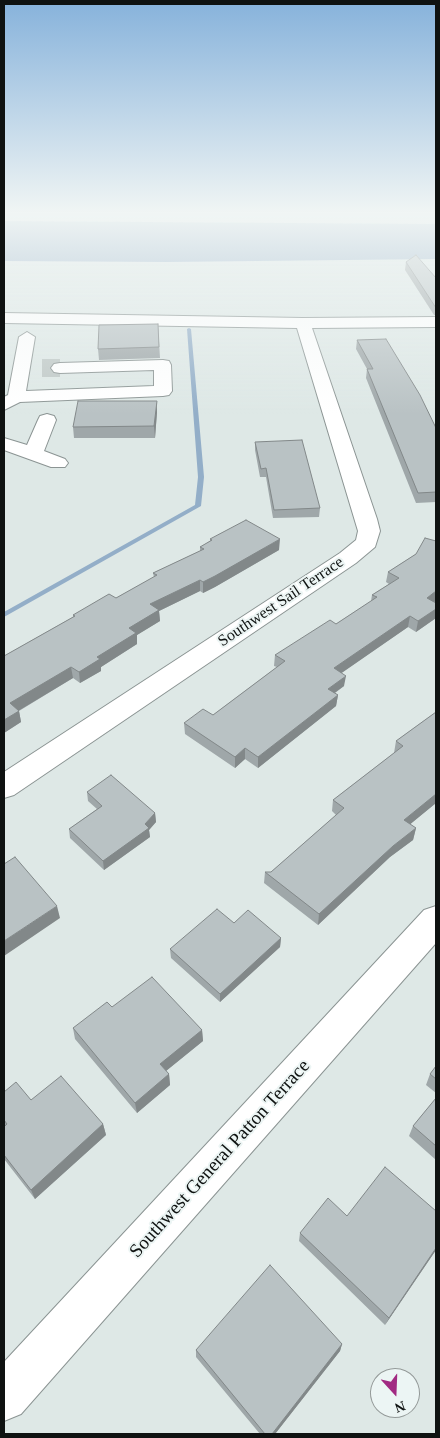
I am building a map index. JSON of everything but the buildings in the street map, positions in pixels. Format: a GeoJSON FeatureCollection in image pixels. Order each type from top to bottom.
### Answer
{"type":"FeatureCollection","features":[{"type":"Feature","properties":{"kind":"street"},"geometry":{"type":"LineString","coordinates":[[4,318],[303,323],[436,322]]}},
{"type":"Feature","properties":{"kind":"street","name":"Southwest Sail Terrace"},"geometry":{"type":"LineString","coordinates":[[4,787],[348,558],[367,542],[369,532],[366,519],[303,323]]}},
{"type":"Feature","properties":{"kind":"street"},"geometry":{"type":"LineString","coordinates":[[10,401],[28,368],[27,337]]}},
{"type":"Feature","properties":{"kind":"street"},"geometry":{"type":"LineString","coordinates":[[10,401],[164,391],[163,365],[60,368]]}},
{"type":"Feature","properties":{"kind":"street"},"geometry":{"type":"LineString","coordinates":[[33,454],[47,420]]}},
{"type":"Feature","properties":{"kind":"street"},"geometry":{"type":"LineString","coordinates":[[4,444],[58,463]]}},
{"type":"Feature","properties":{"kind":"street","name":"Southwest General Patton Terrace"},"geometry":{"type":"LineString","coordinates":[[4,1397],[436,920]]}},
{"type":"Feature","properties":{"kind":"waterway"},"geometry":{"type":"LineString","coordinates":[[4,615],[198,506],[201,477],[189,329]]}},
{"type":"Feature","properties":{"kind":"tunnel"},"geometry":{"type":"LineString","coordinates":[[42,368],[60,368]]}}]}
